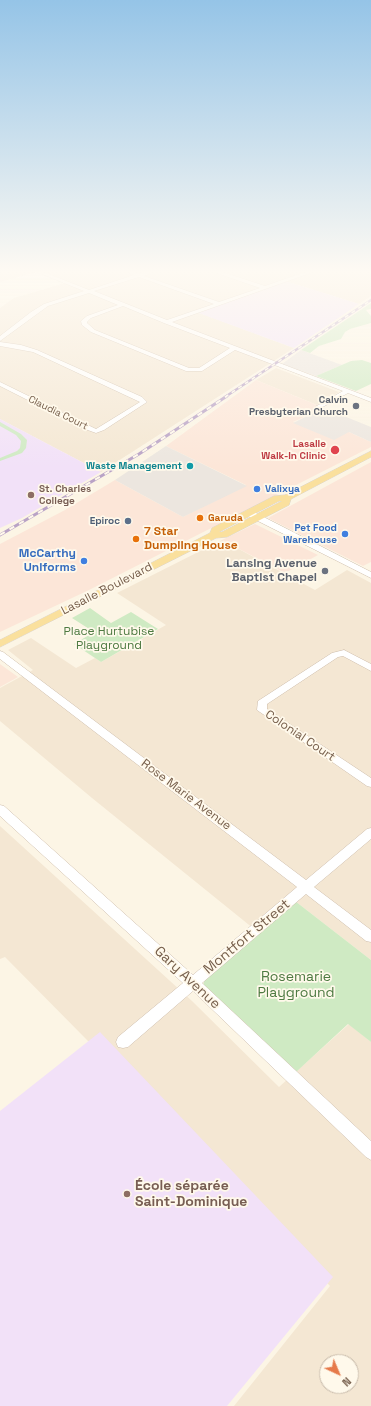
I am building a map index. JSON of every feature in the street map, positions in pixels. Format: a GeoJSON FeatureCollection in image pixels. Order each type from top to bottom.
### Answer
{"type":"FeatureCollection","features":[{"type":"Feature","properties":{"kind":"main road","name":"Lasalle Boulevard"},"geometry":{"type":"LineString","coordinates":[[214,535],[215,530],[277,498],[287,498],[371,454]]}},
{"type":"Feature","properties":{"kind":"main road","name":"Lasalle Boulevard"},"geometry":{"type":"LineString","coordinates":[[0,644],[214,535],[224,535],[259,518],[286,503],[287,498]]}},
{"type":"Feature","properties":{"kind":"street"},"geometry":{"type":"LineString","coordinates":[[107,337],[188,370],[200,370],[234,348]]}},
{"type":"Feature","properties":{"kind":"street"},"geometry":{"type":"LineString","coordinates":[[204,337],[371,400]]}},
{"type":"Feature","properties":{"kind":"street","name":"Claudia Court"},"geometry":{"type":"LineString","coordinates":[[0,344],[35,351],[140,398],[144,402],[141,406],[96,431],[87,428],[0,384]]}},
{"type":"Feature","properties":{"kind":"street"},"geometry":{"type":"LineString","coordinates":[[318,408],[348,391]]}},
{"type":"Feature","properties":{"kind":"street"},"geometry":{"type":"LineString","coordinates":[[249,513],[371,575]]}},
{"type":"Feature","properties":{"kind":"street","name":"Colonial Court"},"geometry":{"type":"LineString","coordinates":[[371,668],[344,653],[335,655],[262,703],[262,710],[371,783]]}},
{"type":"Feature","properties":{"kind":"street","name":"Rose Marie Avenue"},"geometry":{"type":"LineString","coordinates":[[0,654],[371,937]]}},
{"type":"Feature","properties":{"kind":"street","name":"Gary Avenue"},"geometry":{"type":"LineString","coordinates":[[0,809],[193,983],[371,1152]]}},
{"type":"Feature","properties":{"kind":"street","name":"Montfort Street"},"geometry":{"type":"LineString","coordinates":[[123,1042],[371,832]]}},
{"type":"Feature","properties":{"kind":"shaded area"},"geometry":{"type":"Polygon","coordinates":[[[0,337],[263,337],[294,348],[101,472],[0,419],[0,337]]]}},
{"type":"Feature","properties":{"kind":"shaded area"},"geometry":{"type":"Polygon","coordinates":[[[263,337],[311,337],[294,348],[263,337]]]}},
{"type":"Feature","properties":{"kind":"shaded area"},"geometry":{"type":"Polygon","coordinates":[[[301,350],[342,365],[316,376],[282,364],[301,350]]]}},
{"type":"Feature","properties":{"kind":"shaded area"},"geometry":{"type":"Polygon","coordinates":[[[276,368],[339,392],[317,405],[256,380],[276,368]]]}},
{"type":"Feature","properties":{"kind":"shaded area"},"geometry":{"type":"Polygon","coordinates":[[[256,380],[324,408],[293,422],[349,432],[371,442],[371,447],[89,590],[0,632],[0,544],[65,510],[115,480],[183,517],[246,485],[166,446],[256,380]]]}},
{"type":"Feature","properties":{"kind":"shaded area"},"geometry":{"type":"Polygon","coordinates":[[[324,408],[371,427],[371,442],[349,432],[334,440],[293,423],[324,408]]]}},
{"type":"Feature","properties":{"kind":"shaded area","name":"St. Charles College"},"geometry":{"type":"Polygon","coordinates":[[[0,419],[101,472],[22,518],[0,528],[0,419]]]}},
{"type":"Feature","properties":{"kind":"shaded area"},"geometry":{"type":"Polygon","coordinates":[[[166,446],[247,486],[183,517],[115,480],[166,446]]]}},
{"type":"Feature","properties":{"kind":"shaded area"},"geometry":{"type":"Polygon","coordinates":[[[371,462],[371,562],[363,566],[268,518],[371,462]]]}},
{"type":"Feature","properties":{"kind":"shaded area"},"geometry":{"type":"Polygon","coordinates":[[[255,524],[318,555],[285,573],[222,540],[255,524]]]}},
{"type":"Feature","properties":{"kind":"shaded area"},"geometry":{"type":"Polygon","coordinates":[[[222,540],[315,590],[347,570],[371,583],[371,960],[295,901],[259,933],[92,798],[0,721],[0,688],[33,670],[8,650],[31,638],[76,668],[95,658],[101,662],[166,625],[117,593],[222,540]]]}},
{"type":"Feature","properties":{"kind":"shaded area"},"geometry":{"type":"Polygon","coordinates":[[[0,664],[18,677],[0,687],[0,664]]]}},
{"type":"Feature","properties":{"kind":"shaded area"},"geometry":{"type":"Polygon","coordinates":[[[0,826],[192,1001],[279,1087],[349,1024],[371,1042],[371,1406],[234,1406],[330,1286],[5,957],[0,959],[0,826]]]}},
{"type":"Feature","properties":{"kind":"shaded area","name":"École séparée Saint-Dominique"},"geometry":{"type":"Polygon","coordinates":[[[100,1032],[333,1277],[227,1406],[0,1406],[0,1111],[100,1032]]]}},
{"type":"Feature","properties":{"kind":"green space"},"geometry":{"type":"Polygon","coordinates":[[[321,337],[342,337],[341,339],[319,346],[310,353],[301,350],[321,337]]]}},
{"type":"Feature","properties":{"kind":"green space"},"geometry":{"type":"Polygon","coordinates":[[[362,360],[371,363],[371,384],[356,391],[316,376],[351,361],[362,360]]]}},
{"type":"Feature","properties":{"kind":"green space"},"geometry":{"type":"Polygon","coordinates":[[[0,422],[21,434],[27,440],[26,448],[22,453],[0,461],[0,458],[17,451],[20,448],[21,441],[16,435],[0,426],[0,422]]]}},
{"type":"Feature","properties":{"kind":"green space","name":"Place Hurtubise Playground"},"geometry":{"type":"Polygon","coordinates":[[[90,608],[111,623],[131,612],[158,629],[101,662],[74,644],[94,632],[72,618],[90,608]]]}},
{"type":"Feature","properties":{"kind":"green space","name":"Rosemarie Playground"},"geometry":{"type":"Polygon","coordinates":[[[295,901],[371,960],[371,1042],[348,1024],[295,1073],[203,985],[205,979],[295,901]]]}},
{"type":"Feature","properties":{"kind":"railway"},"geometry":{"type":"LineString","coordinates":[[225,397],[316,337]]}},
{"type":"Feature","properties":{"kind":"railway"},"geometry":{"type":"LineString","coordinates":[[0,535],[139,454],[227,396]]}},
{"type":"Feature","properties":{"kind":"place","name":"Calvin Presbyterian Church"},"geometry":{"type":"Point","coordinates":[356,406]}},
{"type":"Feature","properties":{"kind":"place","name":"Lasalle Walk-In Clinic"},"geometry":{"type":"Point","coordinates":[335,450]}},
{"type":"Feature","properties":{"kind":"place","name":"Waste Management"},"geometry":{"type":"Point","coordinates":[190,466]}},
{"type":"Feature","properties":{"kind":"place","name":"Valixya"},"geometry":{"type":"Point","coordinates":[257,489]}},
{"type":"Feature","properties":{"kind":"place","name":"St. Charles College"},"geometry":{"type":"Point","coordinates":[31,495]}},
{"type":"Feature","properties":{"kind":"place","name":"Garuda"},"geometry":{"type":"Point","coordinates":[200,518]}},
{"type":"Feature","properties":{"kind":"place","name":"Epiroc"},"geometry":{"type":"Point","coordinates":[128,521]}},
{"type":"Feature","properties":{"kind":"place","name":"Pet Food Warehouse"},"geometry":{"type":"Point","coordinates":[345,534]}},
{"type":"Feature","properties":{"kind":"place","name":"7 Star Dumpling House"},"geometry":{"type":"Point","coordinates":[136,539]}},
{"type":"Feature","properties":{"kind":"place","name":"McCarthy Uniforms"},"geometry":{"type":"Point","coordinates":[84,561]}},
{"type":"Feature","properties":{"kind":"place","name":"Lansing Avenue Baptist Chapel"},"geometry":{"type":"Point","coordinates":[325,571]}},
{"type":"Feature","properties":{"kind":"place","name":"École séparée Saint-Dominique"},"geometry":{"type":"Point","coordinates":[127,1194]}}]}
